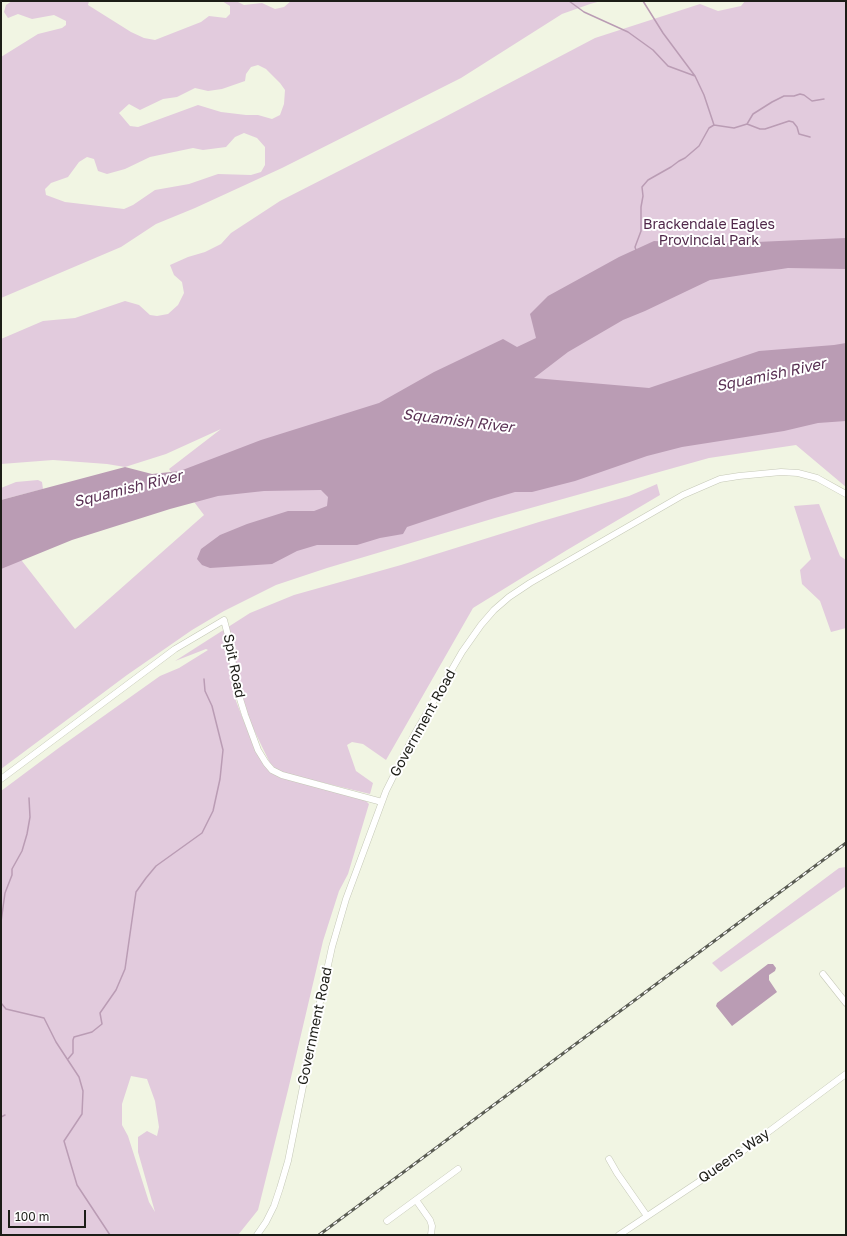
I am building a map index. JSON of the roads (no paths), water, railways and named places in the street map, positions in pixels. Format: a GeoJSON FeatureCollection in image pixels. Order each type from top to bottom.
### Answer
{"type":"FeatureCollection","features":[{"type":"Feature","properties":{"kind":"street","name":"Government Road"},"geometry":{"type":"LineString","coordinates":[[257,1235],[274,1206],[288,1161],[332,947],[346,899],[386,791],[414,735],[462,652],[481,625],[494,610],[509,597],[683,495],[720,479],[781,472],[798,473],[817,478],[846,494]]}},
{"type":"Feature","properties":{"kind":"street","name":"Spit Road"},"geometry":{"type":"LineString","coordinates":[[1,779],[175,649],[224,620],[230,642],[236,686],[245,715],[258,750],[272,770],[282,775],[382,802]]}},
{"type":"Feature","properties":{"kind":"street"},"geometry":{"type":"LineString","coordinates":[[823,974],[846,1003]]}},
{"type":"Feature","properties":{"kind":"street","name":"Queens Way"},"geometry":{"type":"LineString","coordinates":[[619,1235],[745,1149],[846,1074]]}},
{"type":"Feature","properties":{"kind":"street"},"geometry":{"type":"LineString","coordinates":[[609,1159],[646,1216]]}},
{"type":"Feature","properties":{"kind":"street"},"geometry":{"type":"LineString","coordinates":[[387,1221],[458,1169]]}},
{"type":"Feature","properties":{"kind":"street"},"geometry":{"type":"LineString","coordinates":[[416,1200],[430,1220],[432,1226],[431,1235]]}},
{"type":"Feature","properties":{"kind":"water","name":"Squamish River"},"geometry":{"type":"Polygon","coordinates":[[[846,238],[846,269],[788,268],[710,280],[623,320],[568,352],[534,378],[649,388],[759,351],[846,343],[846,421],[818,423],[784,431],[682,447],[647,456],[575,481],[532,492],[515,492],[488,500],[407,527],[403,534],[380,538],[357,545],[317,545],[297,551],[272,564],[210,568],[202,565],[197,559],[201,549],[220,535],[247,524],[288,511],[314,511],[327,506],[328,497],[321,490],[264,491],[218,496],[170,509],[72,540],[1,569],[1,500],[125,467],[152,474],[180,471],[261,440],[379,403],[434,372],[503,339],[517,347],[536,338],[530,314],[548,296],[619,257],[654,241],[712,244],[846,238]]]}},
{"type":"Feature","properties":{"kind":"water"},"geometry":{"type":"Polygon","coordinates":[[[768,964],[773,964],[776,968],[775,971],[769,975],[769,980],[777,992],[732,1026],[716,1006],[717,1003],[768,964]]]}},
{"type":"Feature","properties":{"kind":"waterway"},"geometry":{"type":"LineString","coordinates":[[569,1],[584,12],[628,32],[653,50],[668,66],[695,76]]}},
{"type":"Feature","properties":{"kind":"waterway"},"geometry":{"type":"LineString","coordinates":[[643,1],[663,33],[695,76],[704,95],[714,125]]}},
{"type":"Feature","properties":{"kind":"waterway"},"geometry":{"type":"LineString","coordinates":[[636,250],[635,247],[641,231],[641,207],[643,196],[642,187],[648,180],[685,158],[699,146],[709,128],[714,125],[734,128],[747,124],[753,114],[784,96],[794,96],[800,94],[812,101],[824,99]]}},
{"type":"Feature","properties":{"kind":"waterway"},"geometry":{"type":"LineString","coordinates":[[747,124],[760,129],[765,129],[789,121],[793,122],[797,127],[799,134],[810,137]]}},
{"type":"Feature","properties":{"kind":"waterway"},"geometry":{"type":"LineString","coordinates":[[68,1059],[73,1053],[74,1037],[92,1032],[102,1024],[100,1013],[116,990],[125,969],[136,892],[156,866],[202,833],[213,811],[220,779],[223,750],[212,706],[205,691],[204,679]]}},
{"type":"Feature","properties":{"kind":"waterway"},"geometry":{"type":"LineString","coordinates":[[1,922],[5,893],[12,875],[12,869],[22,851],[27,834],[30,817],[29,798]]}},
{"type":"Feature","properties":{"kind":"waterway"},"geometry":{"type":"LineString","coordinates":[[1,1003],[6,1009],[44,1018],[56,1042],[79,1077],[83,1091],[82,1114],[64,1141],[77,1185],[110,1235]]}},
{"type":"Feature","properties":{"kind":"waterway"},"geometry":{"type":"LineString","coordinates":[[1,1117],[5,1115]]}},
{"type":"Feature","properties":{"kind":"railway"},"geometry":{"type":"LineString","coordinates":[[319,1235],[846,843]]}},
{"type":"Feature","properties":{"kind":"park label","name":"Brackendale Eagles Provincial Park"},"geometry":{"type":"Point","coordinates":[709,234]}}]}
